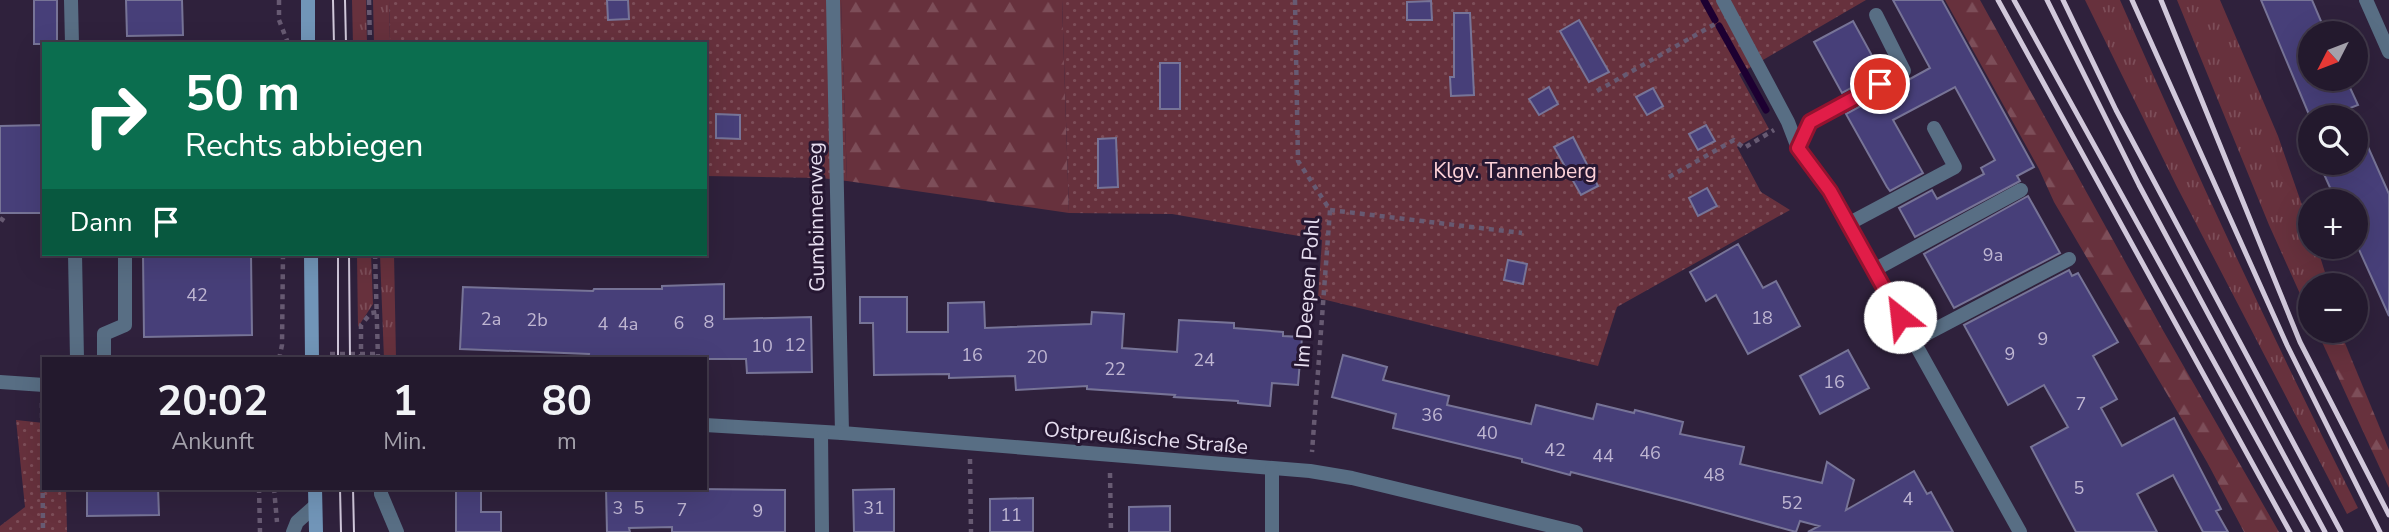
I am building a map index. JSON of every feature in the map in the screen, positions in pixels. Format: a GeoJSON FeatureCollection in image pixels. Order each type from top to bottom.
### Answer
{"type":"FeatureCollection","features":[{"type":"Feature","properties":{"kind":"main road"},"geometry":{"type":"LineString","coordinates":[[308,0],[308,42]]}},
{"type":"Feature","properties":{"kind":"main road"},"geometry":{"type":"LineString","coordinates":[[311,256],[312,357]]}},
{"type":"Feature","properties":{"kind":"main road"},"geometry":{"type":"LineString","coordinates":[[315,490],[316,532]]}},
{"type":"Feature","properties":{"kind":"street"},"geometry":{"type":"LineString","coordinates":[[71,0],[72,42]]}},
{"type":"Feature","properties":{"kind":"street","name":"Gumbinnenweg"},"geometry":{"type":"LineString","coordinates":[[832,0],[842,433]]}},
{"type":"Feature","properties":{"kind":"street"},"geometry":{"type":"LineString","coordinates":[[1723,0],[1788,121],[1798,148],[1830,191],[2020,532]]}},
{"type":"Feature","properties":{"kind":"street"},"geometry":{"type":"LineString","coordinates":[[2366,0],[2389,52]]}},
{"type":"Feature","properties":{"kind":"street"},"geometry":{"type":"LineString","coordinates":[[1798,148],[1810,122],[1904,71],[1876,15]]}},
{"type":"Feature","properties":{"kind":"street"},"geometry":{"type":"LineString","coordinates":[[1848,224],[1955,166],[1934,128]]}},
{"type":"Feature","properties":{"kind":"street"},"geometry":{"type":"LineString","coordinates":[[1874,270],[2021,190]]}},
{"type":"Feature","properties":{"kind":"street"},"geometry":{"type":"LineString","coordinates":[[75,256],[77,357]]}},
{"type":"Feature","properties":{"kind":"street"},"geometry":{"type":"LineString","coordinates":[[104,357],[104,334],[125,326],[125,256]]}},
{"type":"Feature","properties":{"kind":"street"},"geometry":{"type":"LineString","coordinates":[[1913,341],[2069,258]]}},
{"type":"Feature","properties":{"kind":"street"},"geometry":{"type":"LineString","coordinates":[[0,382],[42,385]]}},
{"type":"Feature","properties":{"kind":"street","name":"Ostpreußische Straße"},"geometry":{"type":"LineString","coordinates":[[707,425],[842,433],[1310,471],[1352,478],[1576,532]]}},
{"type":"Feature","properties":{"kind":"street"},"geometry":{"type":"LineString","coordinates":[[821,432],[822,532]]}},
{"type":"Feature","properties":{"kind":"street"},"geometry":{"type":"LineString","coordinates":[[1272,469],[1272,532]]}},
{"type":"Feature","properties":{"kind":"street"},"geometry":{"type":"LineString","coordinates":[[381,490],[397,532]]}},
{"type":"Feature","properties":{"kind":"street"},"geometry":{"type":"LineString","coordinates":[[293,532],[297,522],[315,506]]}},
{"type":"Feature","properties":{"kind":"path"},"geometry":{"type":"LineString","coordinates":[[279,0],[279,20],[287,42]]}},
{"type":"Feature","properties":{"kind":"path"},"geometry":{"type":"LineString","coordinates":[[369,0],[370,42]]}},
{"type":"Feature","properties":{"kind":"path","name":"Im Deepen Pohl"},"geometry":{"type":"LineString","coordinates":[[1295,0],[1298,161],[1330,210],[1310,471]]}},
{"type":"Feature","properties":{"kind":"path"},"geometry":{"type":"LineString","coordinates":[[1597,91],[1731,15]]}},
{"type":"Feature","properties":{"kind":"path"},"geometry":{"type":"LineString","coordinates":[[1669,177],[1734,140],[1744,148],[1788,121]]}},
{"type":"Feature","properties":{"kind":"path"},"geometry":{"type":"LineString","coordinates":[[1330,210],[1522,233]]}},
{"type":"Feature","properties":{"kind":"path"},"geometry":{"type":"LineString","coordinates":[[0,218],[6,222]]}},
{"type":"Feature","properties":{"kind":"path"},"geometry":{"type":"LineString","coordinates":[[279,357],[282,345],[283,256]]}},
{"type":"Feature","properties":{"kind":"path"},"geometry":{"type":"LineString","coordinates":[[330,354],[378,357],[375,256]]}},
{"type":"Feature","properties":{"kind":"path"},"geometry":{"type":"LineString","coordinates":[[361,356],[362,325],[371,313],[378,312]]}},
{"type":"Feature","properties":{"kind":"path"},"geometry":{"type":"LineString","coordinates":[[970,444],[971,532]]}},
{"type":"Feature","properties":{"kind":"path"},"geometry":{"type":"LineString","coordinates":[[1110,456],[1111,532]]}},
{"type":"Feature","properties":{"kind":"path"},"geometry":{"type":"LineString","coordinates":[[43,490],[43,532]]}},
{"type":"Feature","properties":{"kind":"path"},"geometry":{"type":"LineString","coordinates":[[260,490],[260,532]]}},
{"type":"Feature","properties":{"kind":"path"},"geometry":{"type":"LineString","coordinates":[[274,490],[275,514],[281,532]]}},
{"type":"Feature","properties":{"kind":"green space"},"geometry":{"type":"Polygon","coordinates":[[[352,0],[366,0],[367,42],[353,42],[352,0]]]}},
{"type":"Feature","properties":{"kind":"green space"},"geometry":{"type":"Polygon","coordinates":[[[373,0],[389,0],[390,42],[374,42],[373,0]]]}},
{"type":"Feature","properties":{"kind":"green space"},"geometry":{"type":"Polygon","coordinates":[[[389,0],[841,0],[847,181],[707,176],[707,42],[390,42],[389,0]]]}},
{"type":"Feature","properties":{"kind":"green space"},"geometry":{"type":"Polygon","coordinates":[[[841,0],[1062,0],[1069,213],[847,181],[841,0]]]}},
{"type":"Feature","properties":{"kind":"green space","name":"Klgv. Tannenberg"},"geometry":{"type":"Polygon","coordinates":[[[1062,0],[1866,0],[1739,74],[1769,129],[1737,147],[1761,192],[1790,210],[1617,307],[1598,366],[1318,298],[1322,240],[1172,214],[1069,213],[1062,0]]]}},
{"type":"Feature","properties":{"kind":"green space"},"geometry":{"type":"Polygon","coordinates":[[[1945,0],[1980,0],[2164,332],[2279,532],[2244,532],[2207,462],[2054,202],[2039,169],[1945,0]]]}},
{"type":"Feature","properties":{"kind":"green space"},"geometry":{"type":"Polygon","coordinates":[[[2085,0],[2120,0],[2236,256],[2358,508],[2347,514],[2177,187],[2085,0]]]}},
{"type":"Feature","properties":{"kind":"green space"},"geometry":{"type":"Polygon","coordinates":[[[2177,0],[2220,0],[2278,136],[2298,194],[2298,259],[2321,259],[2325,273],[2298,273],[2298,289],[2177,0]]]}},
{"type":"Feature","properties":{"kind":"green space"},"geometry":{"type":"Polygon","coordinates":[[[357,256],[371,256],[373,304],[358,327],[357,256]]]}},
{"type":"Feature","properties":{"kind":"green space"},"geometry":{"type":"Polygon","coordinates":[[[380,256],[394,256],[396,357],[384,357],[380,256]]]}},
{"type":"Feature","properties":{"kind":"green space"},"geometry":{"type":"Polygon","coordinates":[[[2323,343],[2345,343],[2389,450],[2389,488],[2323,343]]]}},
{"type":"Feature","properties":{"kind":"green space"},"geometry":{"type":"Polygon","coordinates":[[[16,420],[42,423],[42,490],[66,490],[67,532],[0,532],[0,526],[25,507],[16,420]]]}},
{"type":"Feature","properties":{"kind":"building"},"geometry":{"type":"Polygon","coordinates":[[[34,0],[57,0],[57,42],[34,44],[34,0]]]}},
{"type":"Feature","properties":{"kind":"building"},"geometry":{"type":"Polygon","coordinates":[[[126,0],[182,0],[183,35],[127,36],[126,0]]]}},
{"type":"Feature","properties":{"kind":"building"},"geometry":{"type":"Polygon","coordinates":[[[607,0],[628,0],[629,19],[608,20],[607,0]]]}},
{"type":"Feature","properties":{"kind":"building"},"geometry":{"type":"Polygon","coordinates":[[[1893,0],[1942,0],[2034,167],[2017,176],[2020,181],[1915,237],[1899,208],[1932,190],[1937,199],[1984,174],[1981,168],[1995,160],[1955,87],[1893,120],[1923,173],[1890,191],[1887,187],[1846,114],[1930,68],[1893,0]]]}},
{"type":"Feature","properties":{"kind":"building"},"geometry":{"type":"Polygon","coordinates":[[[2261,0],[2312,0],[2321,21],[2298,21],[2298,88],[2261,0]]]}},
{"type":"Feature","properties":{"kind":"building"},"geometry":{"type":"Polygon","coordinates":[[[1431,1],[1432,20],[1407,20],[1407,2],[1431,1]]]}},
{"type":"Feature","properties":{"kind":"building"},"geometry":{"type":"Polygon","coordinates":[[[1454,13],[1470,13],[1474,95],[1451,96],[1450,77],[1454,77],[1454,13]]]}},
{"type":"Feature","properties":{"kind":"building"},"geometry":{"type":"Polygon","coordinates":[[[1579,20],[1609,72],[1589,82],[1560,31],[1579,20]]]}},
{"type":"Feature","properties":{"kind":"building"},"geometry":{"type":"Polygon","coordinates":[[[1853,21],[1881,72],[1842,93],[1814,42],[1853,21]]]}},
{"type":"Feature","properties":{"kind":"building"},"geometry":{"type":"Polygon","coordinates":[[[1160,63],[1180,63],[1180,109],[1160,109],[1160,63]]]}},
{"type":"Feature","properties":{"kind":"building"},"geometry":{"type":"Polygon","coordinates":[[[1549,87],[1558,104],[1539,115],[1529,99],[1549,87]]]}},
{"type":"Feature","properties":{"kind":"building"},"geometry":{"type":"Polygon","coordinates":[[[1653,88],[1663,106],[1647,115],[1636,97],[1653,88]]]}},
{"type":"Feature","properties":{"kind":"building"},"geometry":{"type":"Polygon","coordinates":[[[2299,91],[2352,91],[2358,105],[2305,105],[2299,91]]]}},
{"type":"Feature","properties":{"kind":"building"},"geometry":{"type":"Polygon","coordinates":[[[716,114],[740,115],[740,139],[716,138],[716,114]]]}},
{"type":"Feature","properties":{"kind":"building"},"geometry":{"type":"Polygon","coordinates":[[[42,125],[42,213],[0,213],[0,126],[42,125]]]}},
{"type":"Feature","properties":{"kind":"building"},"geometry":{"type":"Polygon","coordinates":[[[1706,125],[1715,141],[1698,150],[1689,134],[1706,125]]]}},
{"type":"Feature","properties":{"kind":"building"},"geometry":{"type":"Polygon","coordinates":[[[1573,137],[1598,186],[1581,195],[1554,147],[1573,137]]]}},
{"type":"Feature","properties":{"kind":"building"},"geometry":{"type":"Polygon","coordinates":[[[1116,138],[1118,187],[1098,188],[1098,139],[1116,138]]]}},
{"type":"Feature","properties":{"kind":"building"},"geometry":{"type":"Polygon","coordinates":[[[2368,147],[2389,194],[2389,316],[2363,259],[2368,259],[2368,189],[2331,189],[2324,175],[2368,175],[2368,147]]]}},
{"type":"Feature","properties":{"kind":"building"},"geometry":{"type":"Polygon","coordinates":[[[1707,188],[1717,206],[1698,216],[1689,198],[1707,188]]]}},
{"type":"Feature","properties":{"kind":"building"},"geometry":{"type":"Polygon","coordinates":[[[2028,196],[2060,253],[1954,308],[1924,254],[2028,196]]]}},
{"type":"Feature","properties":{"kind":"building"},"geometry":{"type":"Polygon","coordinates":[[[1738,244],[1763,288],[1776,281],[1800,326],[1748,354],[1716,295],[1706,301],[1690,272],[1738,244]]]}},
{"type":"Feature","properties":{"kind":"building"},"geometry":{"type":"Polygon","coordinates":[[[143,256],[251,256],[252,335],[144,337],[143,256]]]}},
{"type":"Feature","properties":{"kind":"building"},"geometry":{"type":"Polygon","coordinates":[[[1508,260],[1527,264],[1523,284],[1504,280],[1508,260]]]}},
{"type":"Feature","properties":{"kind":"building"},"geometry":{"type":"Polygon","coordinates":[[[2069,270],[2072,276],[2078,273],[2118,342],[2093,356],[2117,399],[2101,408],[2122,446],[2174,418],[2221,509],[2216,511],[2228,532],[2203,532],[2173,475],[2137,494],[2157,532],[2076,532],[2031,447],[2068,427],[2044,385],[2008,405],[1964,325],[2069,270]]]}},
{"type":"Feature","properties":{"kind":"building"},"geometry":{"type":"Polygon","coordinates":[[[724,284],[724,319],[811,317],[812,372],[747,373],[746,359],[588,357],[589,354],[460,349],[463,287],[593,291],[662,289],[662,286],[724,284]]]}},
{"type":"Feature","properties":{"kind":"building"},"geometry":{"type":"Polygon","coordinates":[[[860,297],[907,297],[907,332],[948,332],[948,303],[984,302],[985,328],[1091,324],[1092,312],[1124,314],[1122,348],[1177,352],[1179,320],[1234,323],[1234,328],[1283,332],[1283,336],[1302,337],[1298,385],[1272,383],[1270,406],[1174,397],[1175,395],[1087,389],[1087,386],[1016,390],[1015,376],[949,378],[949,374],[874,375],[873,323],[860,323],[860,297]]]}},
{"type":"Feature","properties":{"kind":"building"},"geometry":{"type":"Polygon","coordinates":[[[1848,350],[1869,388],[1820,414],[1800,376],[1848,350]]]}},
{"type":"Feature","properties":{"kind":"building"},"geometry":{"type":"Polygon","coordinates":[[[1343,355],[1387,367],[1383,380],[1449,396],[1447,405],[1531,424],[1536,405],[1593,419],[1597,404],[1683,422],[1680,434],[1744,447],[1740,464],[1822,483],[1827,462],[1854,480],[1846,510],[1914,471],[1927,494],[1931,492],[1953,532],[1808,532],[1819,526],[1800,521],[1796,532],[1571,472],[1570,475],[1522,462],[1522,459],[1393,428],[1396,414],[1332,397],[1343,355]]]}},
{"type":"Feature","properties":{"kind":"building"},"geometry":{"type":"Polygon","coordinates":[[[894,489],[894,532],[854,532],[853,490],[894,489]]]}},
{"type":"Feature","properties":{"kind":"building"},"geometry":{"type":"Polygon","coordinates":[[[87,490],[158,490],[159,515],[87,516],[87,490]]]}},
{"type":"Feature","properties":{"kind":"building"},"geometry":{"type":"Polygon","coordinates":[[[456,490],[481,490],[481,512],[501,512],[501,532],[456,532],[456,490]]]}},
{"type":"Feature","properties":{"kind":"building"},"geometry":{"type":"Polygon","coordinates":[[[606,490],[785,490],[785,532],[672,532],[672,527],[629,528],[630,532],[607,532],[606,490]]]}},
{"type":"Feature","properties":{"kind":"building"},"geometry":{"type":"Polygon","coordinates":[[[1033,498],[1033,532],[990,532],[990,499],[1033,498]]]}},
{"type":"Feature","properties":{"kind":"building"},"geometry":{"type":"Polygon","coordinates":[[[1170,506],[1170,532],[1129,532],[1129,507],[1170,506]]]}},
{"type":"Feature","properties":{"kind":"waterway"},"geometry":{"type":"LineString","coordinates":[[1704,0],[1715,20]]}},
{"type":"Feature","properties":{"kind":"waterway"},"geometry":{"type":"LineString","coordinates":[[1719,26],[1766,110]]}},
{"type":"Feature","properties":{"kind":"tram line"},"geometry":{"type":"LineString","coordinates":[[333,0],[334,42]]}},
{"type":"Feature","properties":{"kind":"tram line"},"geometry":{"type":"LineString","coordinates":[[345,0],[346,42]]}},
{"type":"Feature","properties":{"kind":"tram line"},"geometry":{"type":"LineString","coordinates":[[338,256],[338,357]]}},
{"type":"Feature","properties":{"kind":"tram line"},"geometry":{"type":"LineString","coordinates":[[349,256],[350,357]]}},
{"type":"Feature","properties":{"kind":"tram line"},"geometry":{"type":"LineString","coordinates":[[340,490],[341,532]]}},
{"type":"Feature","properties":{"kind":"tram line"},"geometry":{"type":"LineString","coordinates":[[353,490],[354,532]]}},
{"type":"Feature","properties":{"kind":"railway"},"geometry":{"type":"LineString","coordinates":[[1998,0],[2290,532]]}},
{"type":"Feature","properties":{"kind":"railway"},"geometry":{"type":"LineString","coordinates":[[2014,0],[2308,532]]}},
{"type":"Feature","properties":{"kind":"railway"},"geometry":{"type":"LineString","coordinates":[[2047,0],[2139,185],[2325,532]]}},
{"type":"Feature","properties":{"kind":"railway"},"geometry":{"type":"LineString","coordinates":[[2063,0],[2116,110],[2341,532]]}},
{"type":"Feature","properties":{"kind":"railway"},"geometry":{"type":"LineString","coordinates":[[2132,0],[2287,345],[2380,532]]}},
{"type":"Feature","properties":{"kind":"railway"},"geometry":{"type":"LineString","coordinates":[[2161,0],[2300,342],[2389,515]]}},
{"type":"Feature","properties":{"kind":"route"},"geometry":{"type":"LineString","coordinates":[[1880,84],[1810,122],[1798,148],[1830,191],[1900,317]]}}]}
